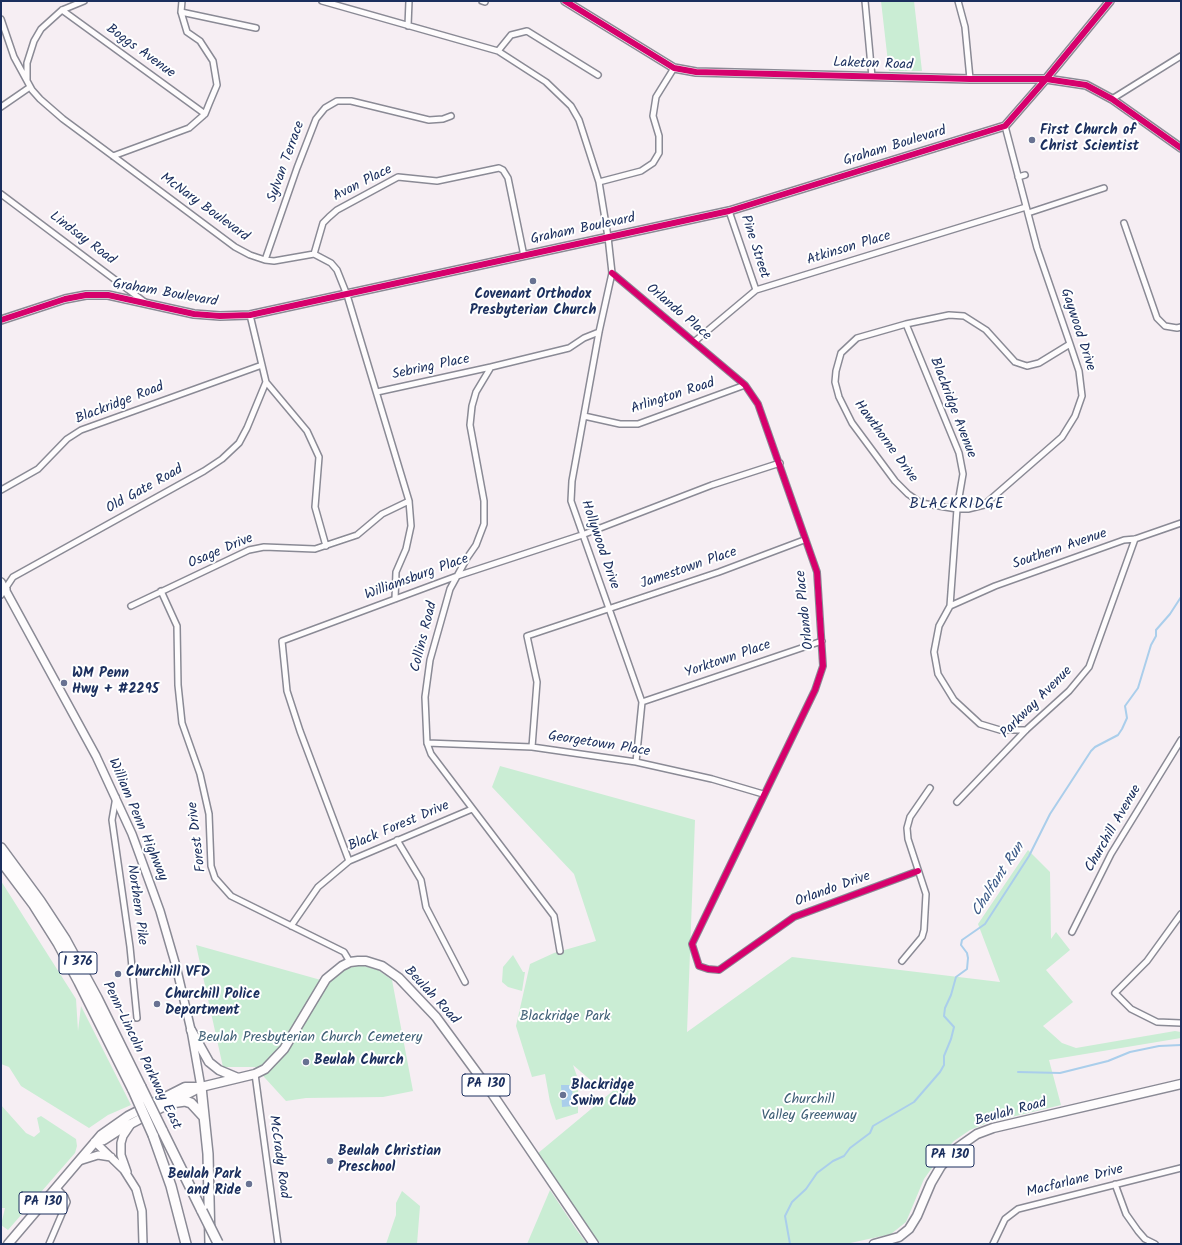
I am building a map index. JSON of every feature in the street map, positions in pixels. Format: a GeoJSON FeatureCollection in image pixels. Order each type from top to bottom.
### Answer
{"type":"FeatureCollection","features":[{"type":"Feature","properties":{"kind":"highway","name":"Penn-Lincoln Parkway East"},"geometry":{"type":"LineString","coordinates":[[1,848],[40,901],[90,984],[137,1089],[171,1186],[186,1244]]}},
{"type":"Feature","properties":{"kind":"highway","name":"Penn-Lincoln Parkway East"},"geometry":{"type":"LineString","coordinates":[[1,861],[34,905],[58,943],[137,1089],[162,1130],[202,1211],[216,1244]]}},
{"type":"Feature","properties":{"kind":"highway"},"geometry":{"type":"LineString","coordinates":[[201,1087],[216,1244]]}},
{"type":"Feature","properties":{"kind":"highway"},"geometry":{"type":"LineString","coordinates":[[171,1103],[185,1101],[191,1103],[196,1107],[204,1119]]}},
{"type":"Feature","properties":{"kind":"main road","name":"Beulah Road"},"geometry":{"type":"LineString","coordinates":[[350,962],[366,961],[382,966],[399,978],[436,1016],[491,1092],[594,1244]]}},
{"type":"Feature","properties":{"kind":"main road","name":"PA 130"},"geometry":{"type":"LineString","coordinates":[[95,1142],[104,1140],[132,1123],[201,1087],[255,1074],[268,1067],[280,1055],[326,979],[334,971],[350,962]]}},
{"type":"Feature","properties":{"kind":"main road"},"geometry":{"type":"LineString","coordinates":[[191,1030],[209,1062],[219,1070],[238,1078]]}},
{"type":"Feature","properties":{"kind":"main road","name":"Beulah Road"},"geometry":{"type":"LineString","coordinates":[[874,1244],[887,1243],[909,1229],[919,1210],[930,1183],[941,1166],[957,1148],[977,1134],[993,1128],[1181,1084]]}},
{"type":"Feature","properties":{"kind":"main road","name":"PA 130"},"geometry":{"type":"LineString","coordinates":[[8,1244],[101,1135],[135,1112],[186,1086],[201,1087]]}},
{"type":"Feature","properties":{"kind":"street"},"geometry":{"type":"LineString","coordinates":[[26,81],[27,63],[34,41],[41,29],[62,10],[84,1]]}},
{"type":"Feature","properties":{"kind":"street"},"geometry":{"type":"LineString","coordinates":[[113,156],[184,131],[205,114],[217,85],[213,61],[200,41],[187,32],[181,12],[182,1]]}},
{"type":"Feature","properties":{"kind":"street","name":"Hollywood Drive"},"geometry":{"type":"LineString","coordinates":[[322,1],[498,51],[546,82],[571,106],[579,120],[599,182],[612,273],[598,332],[572,481],[571,501],[642,702],[636,762]]}},
{"type":"Feature","properties":{"kind":"street"},"geometry":{"type":"LineString","coordinates":[[408,26],[409,1]]}},
{"type":"Feature","properties":{"kind":"street","name":"Laketon Road"},"geometry":{"type":"LineString","coordinates":[[565,1],[674,68],[696,72],[970,79],[1046,79],[1086,85],[1112,98],[1181,148]]}},
{"type":"Feature","properties":{"kind":"street"},"geometry":{"type":"LineString","coordinates":[[865,1],[872,77]]}},
{"type":"Feature","properties":{"kind":"street"},"geometry":{"type":"LineString","coordinates":[[958,1],[965,27],[970,79]]}},
{"type":"Feature","properties":{"kind":"street"},"geometry":{"type":"LineString","coordinates":[[1005,126],[1110,1]]}},
{"type":"Feature","properties":{"kind":"street","name":"Boggs Avenue"},"geometry":{"type":"LineString","coordinates":[[62,10],[205,114]]}},
{"type":"Feature","properties":{"kind":"street"},"geometry":{"type":"LineString","coordinates":[[181,12],[256,28]]}},
{"type":"Feature","properties":{"kind":"street","name":"McNary Boulevard"},"geometry":{"type":"LineString","coordinates":[[1,19],[14,57],[30,87],[40,99],[113,156],[235,247],[250,255],[265,260],[274,261],[314,254]]}},
{"type":"Feature","properties":{"kind":"street"},"geometry":{"type":"LineString","coordinates":[[498,51],[511,35],[526,31],[598,74]]}},
{"type":"Feature","properties":{"kind":"street"},"geometry":{"type":"LineString","coordinates":[[1112,98],[1181,56]]}},
{"type":"Feature","properties":{"kind":"street"},"geometry":{"type":"LineString","coordinates":[[599,182],[640,170],[653,163],[659,153],[659,136],[653,116],[656,97],[674,68]]}},
{"type":"Feature","properties":{"kind":"street"},"geometry":{"type":"LineString","coordinates":[[1,107],[30,87]]}},
{"type":"Feature","properties":{"kind":"street","name":"Sylvan Terrace"},"geometry":{"type":"LineString","coordinates":[[265,260],[299,161],[316,119],[325,108],[338,101],[351,101],[429,120],[439,120],[451,116]]}},
{"type":"Feature","properties":{"kind":"street","name":"Gaywood Drive"},"geometry":{"type":"LineString","coordinates":[[957,509],[968,509],[984,505],[1062,437],[1075,416],[1082,396],[1080,371],[1037,248],[1005,126]]}},
{"type":"Feature","properties":{"kind":"street","name":"Graham Boulevard"},"geometry":{"type":"LineString","coordinates":[[1,320],[65,299],[86,295],[108,295],[194,314],[220,316],[250,315],[730,211],[1005,126]]}},
{"type":"Feature","properties":{"kind":"street","name":"Avon Place"},"geometry":{"type":"LineString","coordinates":[[314,254],[323,223],[329,217],[337,210],[398,177],[437,181],[499,168],[503,170],[508,178],[524,256]]}},
{"type":"Feature","properties":{"kind":"street"},"geometry":{"type":"LineString","coordinates":[[1018,177],[1025,175]]}},
{"type":"Feature","properties":{"kind":"street"},"geometry":{"type":"LineString","coordinates":[[1028,213],[1104,188]]}},
{"type":"Feature","properties":{"kind":"street","name":"Lindsay Road"},"geometry":{"type":"LineString","coordinates":[[1,194],[148,305]]}},
{"type":"Feature","properties":{"kind":"street","name":"Atkinson Place"},"geometry":{"type":"LineString","coordinates":[[694,342],[756,290],[1026,207]]}},
{"type":"Feature","properties":{"kind":"street","name":"Pine Street"},"geometry":{"type":"LineString","coordinates":[[730,211],[756,290]]}},
{"type":"Feature","properties":{"kind":"street"},"geometry":{"type":"LineString","coordinates":[[1124,223],[1157,318],[1165,326],[1177,328],[1181,327]]}},
{"type":"Feature","properties":{"kind":"street"},"geometry":{"type":"LineString","coordinates":[[314,254],[331,263],[341,278],[377,392],[408,501],[411,526],[406,548],[396,572],[395,599]]}},
{"type":"Feature","properties":{"kind":"street","name":"Orlando Place"},"geometry":{"type":"LineString","coordinates":[[612,273],[745,385],[758,404],[780,463],[804,540],[817,572],[823,666],[815,690],[763,794],[692,944],[699,966]]}},
{"type":"Feature","properties":{"kind":"street"},"geometry":{"type":"LineString","coordinates":[[250,315],[266,382],[307,431],[315,445],[319,457],[314,507],[326,546]]}},
{"type":"Feature","properties":{"kind":"street","name":"Hawthorne Drive"},"geometry":{"type":"LineString","coordinates":[[957,509],[921,503],[908,494],[895,481],[852,423],[839,397],[835,382],[836,371],[841,353],[857,338],[906,324],[949,315],[964,316],[986,330],[1015,362],[1028,366],[1039,363],[1070,344]]}},
{"type":"Feature","properties":{"kind":"street","name":"Blackridge Avenue"},"geometry":{"type":"LineString","coordinates":[[906,324],[959,454],[963,474],[957,509],[950,606],[938,626],[934,652],[938,674],[954,700],[980,724],[1000,730],[1026,730]]}},
{"type":"Feature","properties":{"kind":"street"},"geometry":{"type":"LineString","coordinates":[[491,367],[569,348],[584,338],[598,332]]}},
{"type":"Feature","properties":{"kind":"street","name":"Blackridge Road"},"geometry":{"type":"LineString","coordinates":[[1,490],[38,469],[67,439],[81,430],[262,365]]}},
{"type":"Feature","properties":{"kind":"street","name":"Sebring Place"},"geometry":{"type":"LineString","coordinates":[[377,392],[491,367]]}},
{"type":"Feature","properties":{"kind":"street","name":"Collins Road"},"geometry":{"type":"LineString","coordinates":[[491,367],[476,392],[472,406],[470,425],[484,501],[484,524],[476,545],[466,558],[450,589],[430,660],[425,698],[427,743],[431,754],[554,916],[560,951]]}},
{"type":"Feature","properties":{"kind":"street","name":"Old Gate Road"},"geometry":{"type":"LineString","coordinates":[[2,589],[13,577],[204,471],[222,459],[239,443],[248,428],[266,382]]}},
{"type":"Feature","properties":{"kind":"street","name":"Arlington Road"},"geometry":{"type":"LineString","coordinates":[[584,416],[620,424],[638,424],[745,385]]}},
{"type":"Feature","properties":{"kind":"street","name":"Williamsburg Place"},"geometry":{"type":"LineString","coordinates":[[349,861],[300,731],[287,691],[282,641],[457,576],[582,535],[712,485],[780,463]]}},
{"type":"Feature","properties":{"kind":"street","name":"Osage Drive"},"geometry":{"type":"LineString","coordinates":[[132,606],[249,550],[264,547],[304,549],[326,546],[357,535],[382,514],[408,501]]}},
{"type":"Feature","properties":{"kind":"street","name":"Southern Avenue"},"geometry":{"type":"LineString","coordinates":[[950,606],[995,586],[1124,540],[1135,539],[1181,523]]}},
{"type":"Feature","properties":{"kind":"street","name":"Parkway Avenue"},"geometry":{"type":"LineString","coordinates":[[957,802],[1026,730],[1069,691],[1089,667],[1135,539]]}},
{"type":"Feature","properties":{"kind":"street","name":"Jamestown Place"},"geometry":{"type":"LineString","coordinates":[[532,747],[537,682],[527,636],[719,572],[804,540]]}},
{"type":"Feature","properties":{"kind":"street","name":"William Penn Highway"},"geometry":{"type":"LineString","coordinates":[[2,589],[86,737],[116,796],[139,853],[160,911],[176,966],[191,1030],[201,1087]]}},
{"type":"Feature","properties":{"kind":"street","name":"Forest Drive"},"geometry":{"type":"LineString","coordinates":[[161,591],[176,626],[178,685],[182,723],[200,774],[205,794],[209,814],[211,866],[214,878],[231,896],[344,952],[350,962]]}},
{"type":"Feature","properties":{"kind":"street","name":"Yorktown Place"},"geometry":{"type":"LineString","coordinates":[[642,702],[822,641]]}},
{"type":"Feature","properties":{"kind":"street","name":"Churchill Avenue"},"geometry":{"type":"LineString","coordinates":[[1072,932],[1110,854],[1181,740]]}},
{"type":"Feature","properties":{"kind":"street","name":"Georgetown Place"},"geometry":{"type":"LineString","coordinates":[[427,743],[532,747],[636,762],[712,779],[763,794]]}},
{"type":"Feature","properties":{"kind":"street"},"geometry":{"type":"LineString","coordinates":[[902,961],[922,937],[924,930],[926,894],[908,839],[907,828],[910,817],[930,788]]}},
{"type":"Feature","properties":{"kind":"street","name":"Northern Pike"},"geometry":{"type":"LineString","coordinates":[[116,796],[112,820],[130,947],[137,1018]]}},
{"type":"Feature","properties":{"kind":"street","name":"Black Forest Drive"},"geometry":{"type":"LineString","coordinates":[[291,926],[318,887],[349,861],[472,809]]}},
{"type":"Feature","properties":{"kind":"street"},"geometry":{"type":"LineString","coordinates":[[397,840],[421,880],[426,907],[465,982]]}},
{"type":"Feature","properties":{"kind":"street","name":"Orlando Drive"},"geometry":{"type":"LineString","coordinates":[[699,966],[719,970],[794,917],[918,871]]}},
{"type":"Feature","properties":{"kind":"street"},"geometry":{"type":"LineString","coordinates":[[1181,914],[1146,961],[1115,993],[1131,1009],[1157,1022],[1181,1023]]}},
{"type":"Feature","properties":{"kind":"street","name":"McCrady Road"},"geometry":{"type":"LineString","coordinates":[[255,1074],[278,1244]]}},
{"type":"Feature","properties":{"kind":"street"},"geometry":{"type":"LineString","coordinates":[[128,1176],[121,1147],[123,1136],[132,1123]]}},
{"type":"Feature","properties":{"kind":"street"},"geometry":{"type":"LineString","coordinates":[[95,1142],[128,1176],[136,1189],[141,1203],[143,1244]]}},
{"type":"Feature","properties":{"kind":"street"},"geometry":{"type":"LineString","coordinates":[[77,1162],[94,1156],[111,1157]]}},
{"type":"Feature","properties":{"kind":"street","name":"Macfarlane Drive"},"geometry":{"type":"LineString","coordinates":[[994,1244],[1005,1219],[1018,1209],[1181,1168]]}},
{"type":"Feature","properties":{"kind":"street"},"geometry":{"type":"LineString","coordinates":[[1115,1184],[1126,1214],[1145,1239],[1155,1244]]}},
{"type":"Feature","properties":{"kind":"street"},"geometry":{"type":"LineString","coordinates":[[49,1244],[67,1202],[65,1197],[56,1187]]}},
{"type":"Feature","properties":{"kind":"green space"},"geometry":{"type":"Polygon","coordinates":[[[881,1],[914,1],[922,71],[889,71],[881,1]]]}},
{"type":"Feature","properties":{"kind":"green space","name":"Churchill Valley Greenway"},"geometry":{"type":"Polygon","coordinates":[[[500,766],[695,820],[687,1032],[792,957],[1000,982],[978,924],[1028,850],[1050,872],[1051,939],[1056,932],[1070,950],[1046,970],[1073,1002],[1043,1026],[1062,1043],[1076,1048],[1175,1031],[1181,1032],[1181,1038],[1049,1060],[1061,1105],[987,1123],[970,1130],[954,1141],[942,1154],[924,1179],[906,1222],[891,1234],[846,1244],[601,1244],[589,1230],[537,1154],[626,1080],[601,1089],[573,1065],[578,1079],[578,1113],[556,1120],[550,1102],[545,1074],[532,1077],[516,1026],[530,964],[554,953],[596,941],[574,874],[492,787],[500,766]]]}},
{"type":"Feature","properties":{"kind":"green space"},"geometry":{"type":"Polygon","coordinates":[[[1,881],[76,999],[78,1031],[81,1006],[131,1105],[108,1115],[89,1128],[21,1086],[9,1067],[1,1064],[1,881]]]}},
{"type":"Feature","properties":{"kind":"green space","name":"Beulah Presbyterian Church Cemetery"},"geometry":{"type":"Polygon","coordinates":[[[196,945],[328,982],[344,969],[360,965],[378,970],[392,980],[413,1091],[383,1097],[306,1098],[286,1101],[255,1067],[223,1067],[196,945]]]}},
{"type":"Feature","properties":{"kind":"green space"},"geometry":{"type":"Polygon","coordinates":[[[513,955],[523,972],[525,972],[522,991],[508,987],[502,982],[503,967],[513,955]]]}},
{"type":"Feature","properties":{"kind":"green space"},"geometry":{"type":"Polygon","coordinates":[[[1,1105],[26,1133],[34,1137],[40,1132],[37,1118],[41,1116],[76,1139],[77,1146],[75,1153],[8,1230],[1,1225],[5,1208],[1,1208],[1,1105]]]}},
{"type":"Feature","properties":{"kind":"green space"},"geometry":{"type":"Polygon","coordinates":[[[550,1190],[576,1229],[587,1244],[527,1244],[550,1190]]]}},
{"type":"Feature","properties":{"kind":"green space"},"geometry":{"type":"Polygon","coordinates":[[[402,1191],[420,1206],[417,1244],[386,1244],[396,1215],[396,1203],[402,1191]]]}},
{"type":"Feature","properties":{"kind":"water"},"geometry":{"type":"Polygon","coordinates":[[[561,1085],[572,1085],[573,1106],[562,1107],[561,1085]]]}},
{"type":"Feature","properties":{"kind":"waterway","name":"Chalfant Run"},"geometry":{"type":"LineString","coordinates":[[790,1244],[785,1216],[792,1202],[806,1189],[817,1173],[833,1161],[844,1156],[850,1148],[870,1133],[873,1126],[914,1102],[940,1072],[944,1065],[944,1056],[954,1027],[944,1016],[945,1008],[951,995],[956,977],[967,969],[968,958],[967,953],[961,945],[962,940],[985,924],[1029,856],[1050,814],[1091,751],[1095,747],[1118,735],[1122,729],[1127,718],[1125,706],[1138,688],[1151,645],[1156,636],[1156,630],[1170,614],[1181,597]]}},
{"type":"Feature","properties":{"kind":"waterway"},"geometry":{"type":"LineString","coordinates":[[1018,1072],[1060,1073],[1108,1061],[1130,1052],[1159,1046],[1181,1045]]}},
{"type":"Feature","properties":{"kind":"cycle path"},"geometry":{"type":"LineString","coordinates":[[565,1],[674,68],[696,72],[970,79],[1046,79],[1086,85],[1112,99],[1181,148]]}},
{"type":"Feature","properties":{"kind":"cycle path"},"geometry":{"type":"LineString","coordinates":[[1,320],[65,299],[86,295],[108,295],[194,314],[220,316],[250,315],[729,211],[1005,126],[1110,1]]}},
{"type":"Feature","properties":{"kind":"cycle path"},"geometry":{"type":"LineString","coordinates":[[612,273],[745,385],[758,404],[817,572],[823,666],[815,690],[692,944],[699,966],[719,970],[794,917],[918,871]]}},
{"type":"Feature","properties":{"kind":"place","name":"First Church of Christ Scientist"},"geometry":{"type":"Point","coordinates":[1032,140]}},
{"type":"Feature","properties":{"kind":"place","name":"Covenant Orthodox Presbyterian Church"},"geometry":{"type":"Point","coordinates":[533,281]}},
{"type":"Feature","properties":{"kind":"place","name":"WM Penn Hwy + #2295"},"geometry":{"type":"Point","coordinates":[64,683]}},
{"type":"Feature","properties":{"kind":"place","name":"Churchill VFD"},"geometry":{"type":"Point","coordinates":[118,974]}},
{"type":"Feature","properties":{"kind":"place","name":"Churchill Police Department"},"geometry":{"type":"Point","coordinates":[157,1004]}},
{"type":"Feature","properties":{"kind":"place","name":"Beulah Church"},"geometry":{"type":"Point","coordinates":[306,1062]}},
{"type":"Feature","properties":{"kind":"place","name":"Blackridge Swim Club"},"geometry":{"type":"Point","coordinates":[563,1095]}},
{"type":"Feature","properties":{"kind":"place","name":"Beulah Christian Preschool"},"geometry":{"type":"Point","coordinates":[330,1161]}},
{"type":"Feature","properties":{"kind":"place","name":"Beulah Park and Ride"},"geometry":{"type":"Point","coordinates":[249,1184]}},
{"type":"Feature","properties":{"kind":"district","name":"BLACKRIDGE"},"geometry":{"type":"Point","coordinates":[957,505]}},
{"type":"Feature","properties":{"kind":"park label","name":"Blackridge Park"},"geometry":{"type":"Point","coordinates":[565,1018]}}]}
